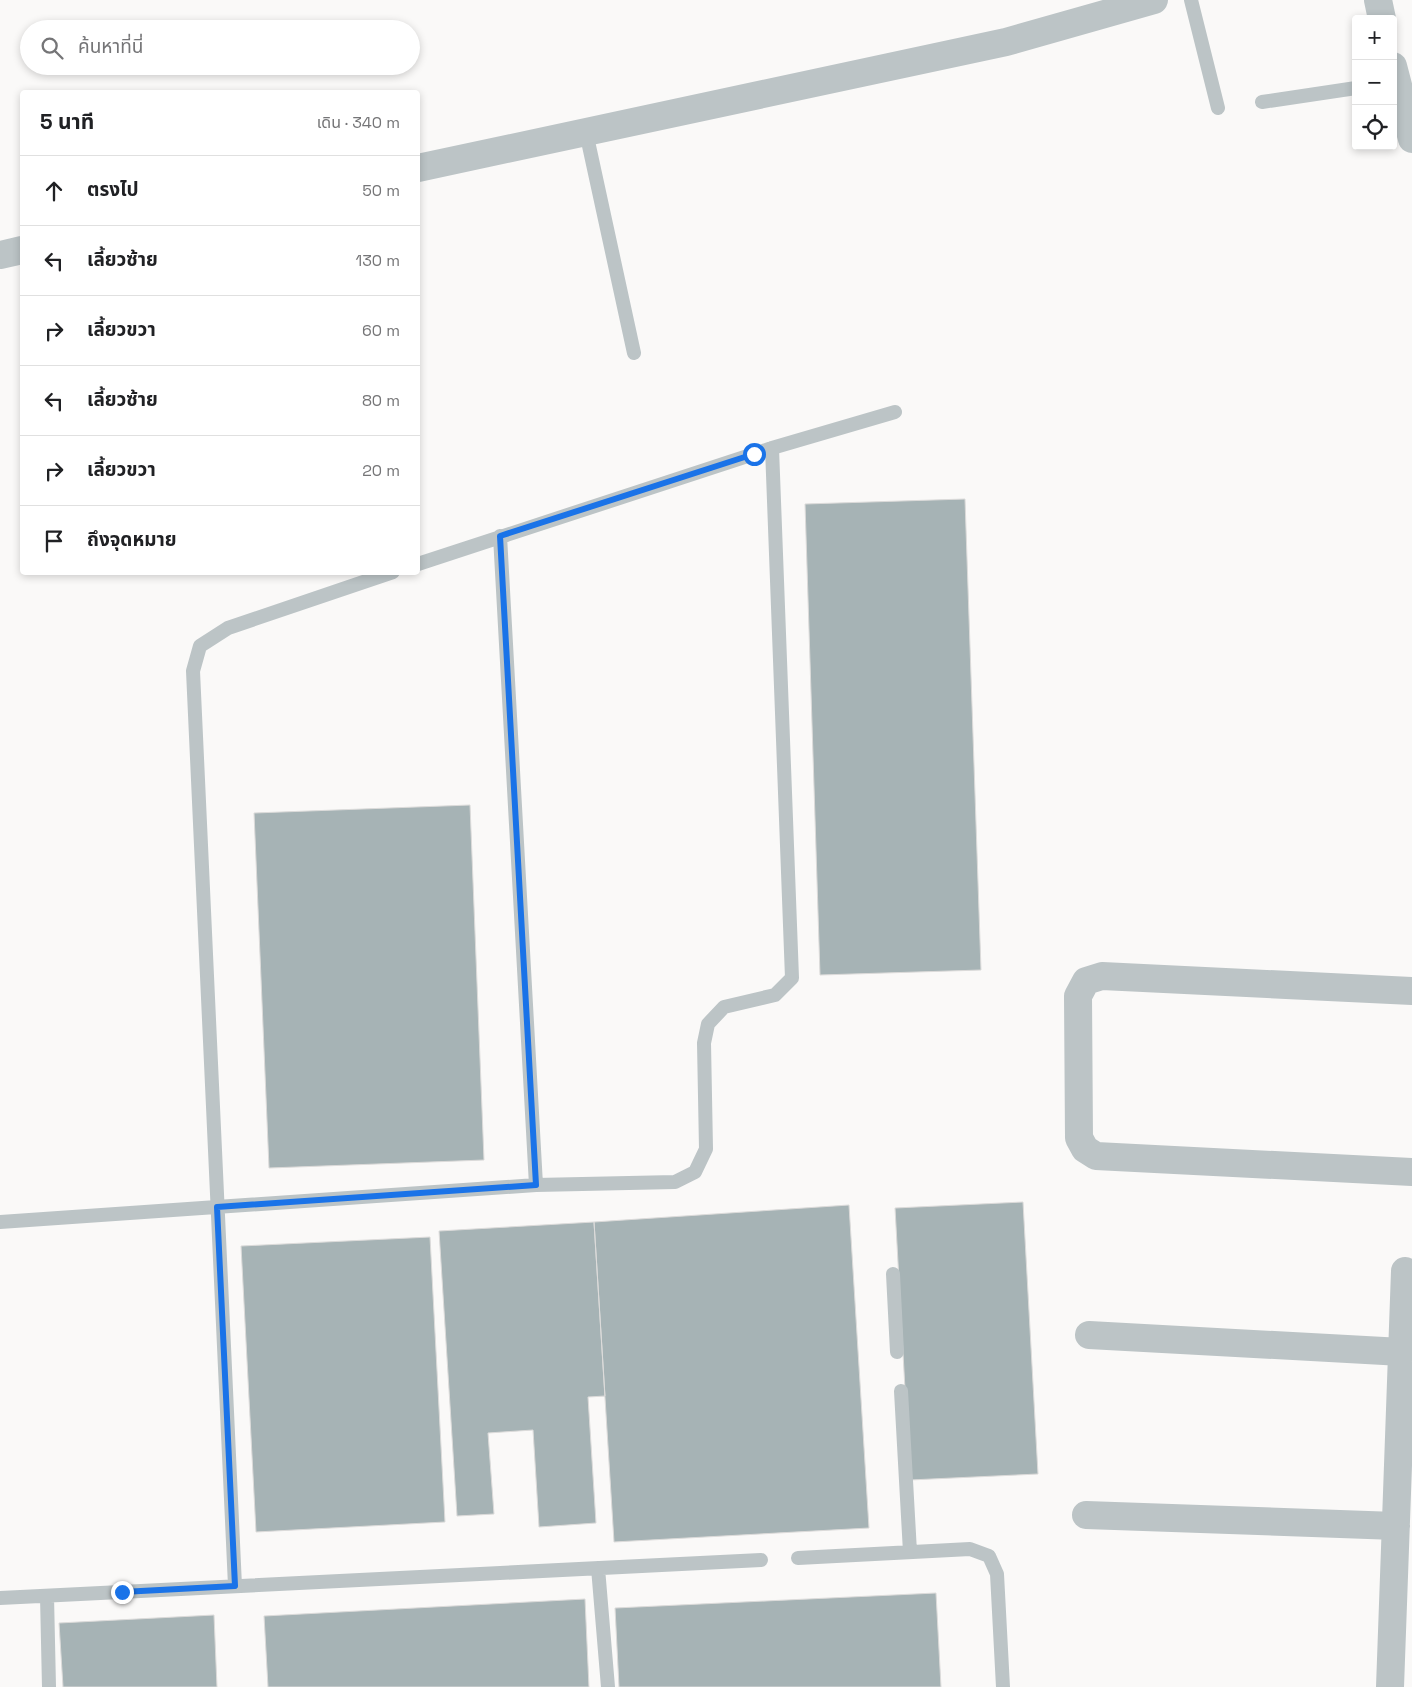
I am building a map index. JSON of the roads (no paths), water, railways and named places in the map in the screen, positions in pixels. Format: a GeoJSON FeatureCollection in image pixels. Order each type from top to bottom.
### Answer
{"type":"FeatureCollection","features":[{"type":"Feature","properties":{"kind":"street"},"geometry":{"type":"LineString","coordinates":[[420,168],[1006,42],[1154,0]]}},
{"type":"Feature","properties":{"kind":"street"},"geometry":{"type":"LineString","coordinates":[[1378,0],[1381,15]]}},
{"type":"Feature","properties":{"kind":"street"},"geometry":{"type":"LineString","coordinates":[[1397,88],[1412,140]]}},
{"type":"Feature","properties":{"kind":"street"},"geometry":{"type":"LineString","coordinates":[[0,254],[20,250]]}},
{"type":"Feature","properties":{"kind":"street"},"geometry":{"type":"LineString","coordinates":[[1412,991],[1102,976],[1086,981],[1078,996],[1079,1138],[1085,1149],[1096,1156],[1412,1172]]}},
{"type":"Feature","properties":{"kind":"street"},"geometry":{"type":"LineString","coordinates":[[1390,1687],[1405,1270]]}},
{"type":"Feature","properties":{"kind":"street"},"geometry":{"type":"LineString","coordinates":[[1089,1334],[1402,1352]]}},
{"type":"Feature","properties":{"kind":"street"},"geometry":{"type":"LineString","coordinates":[[1086,1515],[1396,1526]]}},
{"type":"Feature","properties":{"kind":"lane"},"geometry":{"type":"LineString","coordinates":[[1191,0],[1218,108]]}},
{"type":"Feature","properties":{"kind":"lane"},"geometry":{"type":"LineString","coordinates":[[1262,102],[1352,89]]}},
{"type":"Feature","properties":{"kind":"lane"},"geometry":{"type":"LineString","coordinates":[[586,132],[634,352]]}},
{"type":"Feature","properties":{"kind":"lane"},"geometry":{"type":"LineString","coordinates":[[420,563],[772,448],[895,412]]}},
{"type":"Feature","properties":{"kind":"lane"},"geometry":{"type":"LineString","coordinates":[[0,1222],[536,1185],[675,1182],[695,1172],[706,1149],[704,1043],[708,1024],[724,1007],[774,995],[792,978],[772,448]]}},
{"type":"Feature","properties":{"kind":"lane"},"geometry":{"type":"LineString","coordinates":[[500,536],[536,1185]]}},
{"type":"Feature","properties":{"kind":"lane"},"geometry":{"type":"LineString","coordinates":[[235,1586],[193,671],[200,646],[228,628],[384,575]]}},
{"type":"Feature","properties":{"kind":"lane"},"geometry":{"type":"LineString","coordinates":[[893,1274],[897,1352]]}},
{"type":"Feature","properties":{"kind":"lane"},"geometry":{"type":"LineString","coordinates":[[901,1391],[910,1552]]}},
{"type":"Feature","properties":{"kind":"lane"},"geometry":{"type":"LineString","coordinates":[[798,1558],[970,1549],[989,1556],[997,1574],[1003,1687]]}},
{"type":"Feature","properties":{"kind":"lane"},"geometry":{"type":"LineString","coordinates":[[0,1598],[762,1560]]}},
{"type":"Feature","properties":{"kind":"lane"},"geometry":{"type":"LineString","coordinates":[[598,1568],[608,1687]]}},
{"type":"Feature","properties":{"kind":"lane"},"geometry":{"type":"LineString","coordinates":[[47,1596],[49,1687]]}}]}
